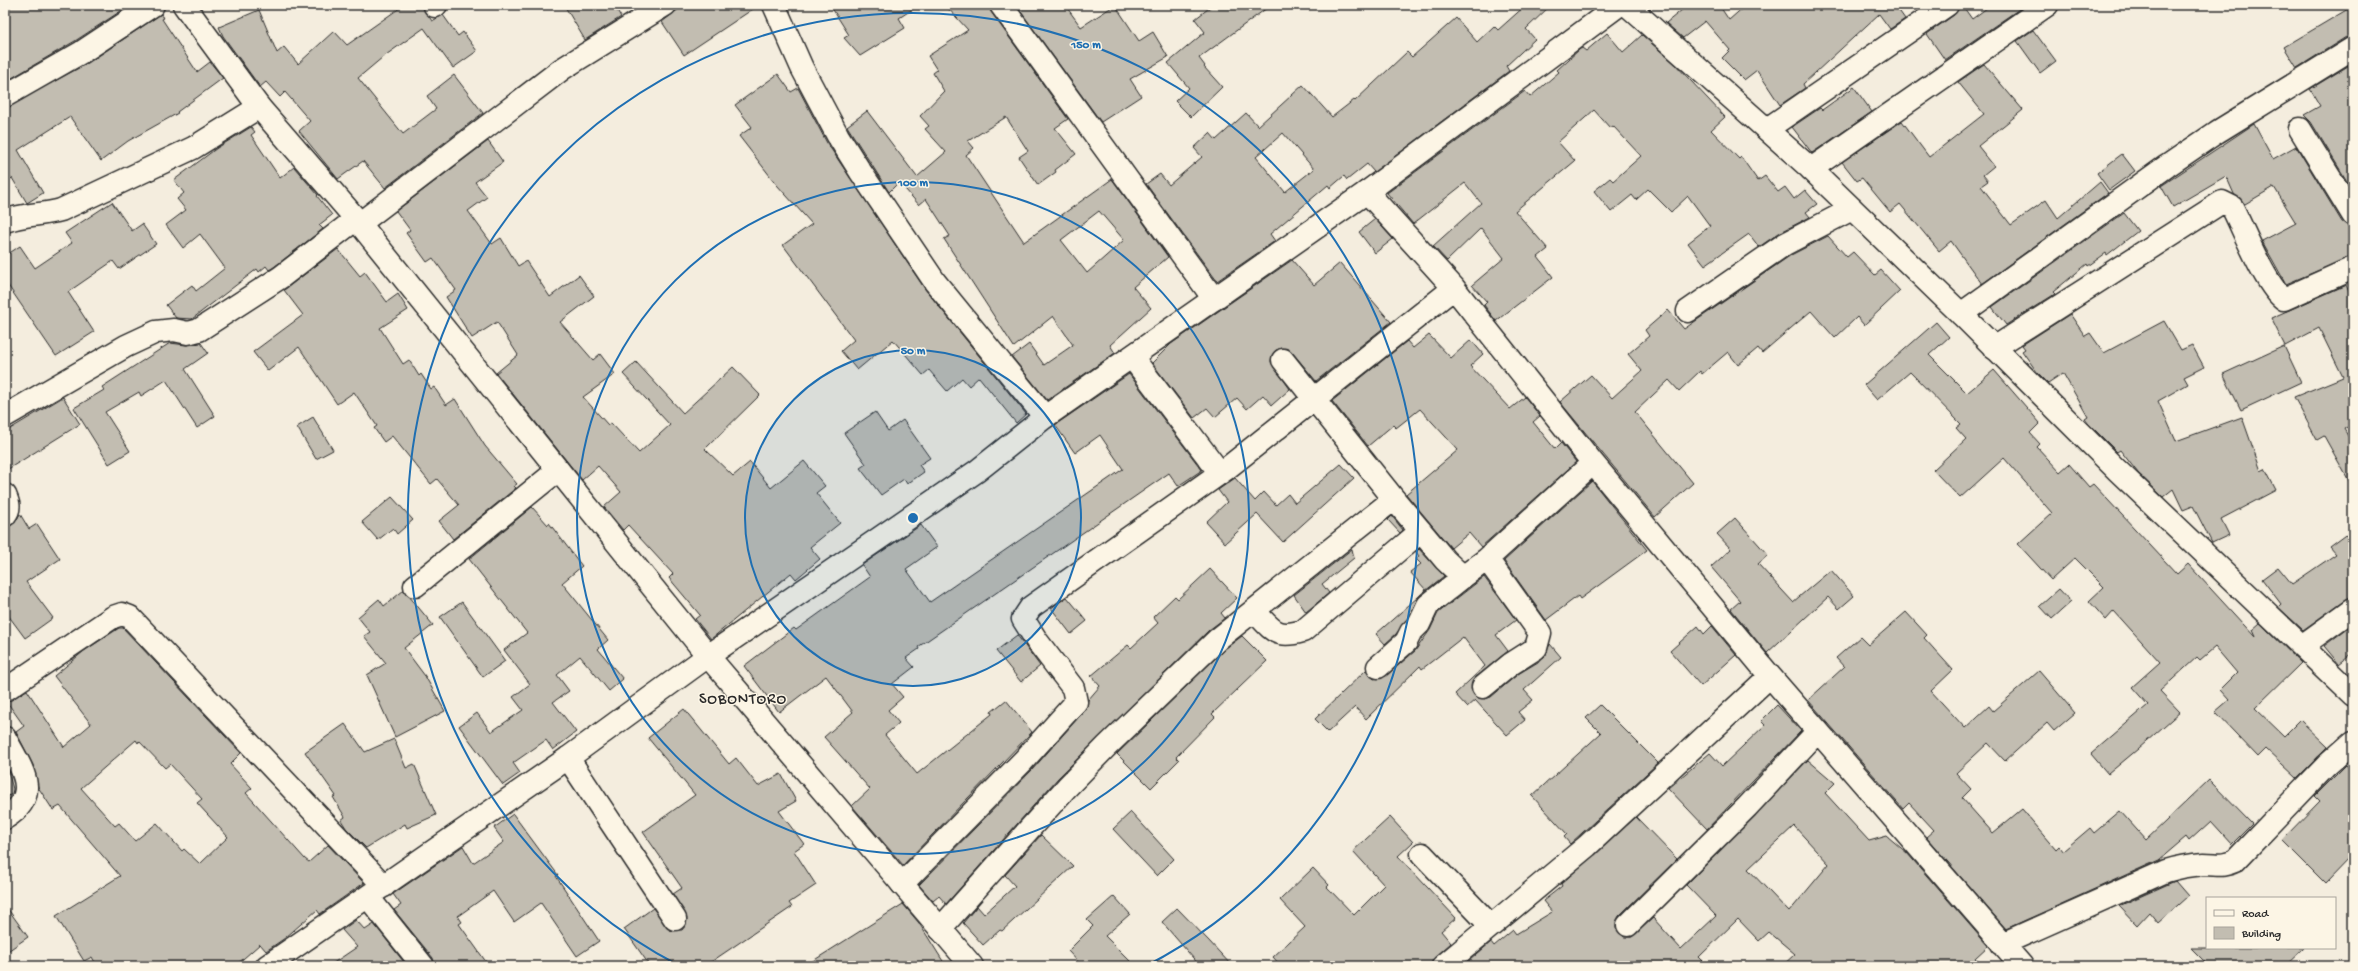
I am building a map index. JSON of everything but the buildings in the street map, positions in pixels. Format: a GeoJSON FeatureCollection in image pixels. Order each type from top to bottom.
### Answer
{"type":"FeatureCollection","features":[{"type":"Feature","properties":{"kind":"street"},"geometry":{"type":"LineString","coordinates":[[5,96],[82,52],[154,5]]}},
{"type":"Feature","properties":{"kind":"street"},"geometry":{"type":"LineString","coordinates":[[184,5],[259,107],[358,221],[708,656],[972,966]]}},
{"type":"Feature","properties":{"kind":"street"},"geometry":{"type":"LineString","coordinates":[[5,416],[126,346],[156,332],[174,330],[188,334],[199,330],[281,277],[562,69],[665,5]]}},
{"type":"Feature","properties":{"kind":"street"},"geometry":{"type":"LineString","coordinates":[[774,5],[802,68],[838,136],[860,171],[935,282],[1045,417]]}},
{"type":"Feature","properties":{"kind":"street"},"geometry":{"type":"LineString","coordinates":[[1000,5],[1214,299]]}},
{"type":"Feature","properties":{"kind":"street"},"geometry":{"type":"LineString","coordinates":[[268,966],[568,758],[708,656],[977,471],[1045,417],[1367,192],[1620,5]]}},
{"type":"Feature","properties":{"kind":"street"},"geometry":{"type":"LineString","coordinates":[[1627,5],[1811,169],[1961,314],[2117,470],[2353,695]]}},
{"type":"Feature","properties":{"kind":"street"},"geometry":{"type":"LineString","coordinates":[[1767,129],[1947,5]]}},
{"type":"Feature","properties":{"kind":"street"},"geometry":{"type":"LineString","coordinates":[[1811,169],[2047,5]]}},
{"type":"Feature","properties":{"kind":"street"},"geometry":{"type":"LineString","coordinates":[[1961,314],[2174,161],[2353,48]]}},
{"type":"Feature","properties":{"kind":"street"},"geometry":{"type":"LineString","coordinates":[[5,221],[61,210],[193,148],[259,107]]}},
{"type":"Feature","properties":{"kind":"street"},"geometry":{"type":"LineString","coordinates":[[2300,129],[2353,215]]}},
{"type":"Feature","properties":{"kind":"street"},"geometry":{"type":"LineString","coordinates":[[1367,192],[1454,288],[1593,463],[1770,676],[2011,959],[2166,871],[2184,866],[2206,864],[2222,866],[2236,861],[2327,765],[2353,742]]}},
{"type":"Feature","properties":{"kind":"street"},"geometry":{"type":"LineString","coordinates":[[1994,348],[2222,202],[2232,206],[2262,267],[2279,295],[2284,299],[2353,268]]}},
{"type":"Feature","properties":{"kind":"street"},"geometry":{"type":"LineString","coordinates":[[1688,311],[1786,244],[1852,209]]}},
{"type":"Feature","properties":{"kind":"street"},"geometry":{"type":"LineString","coordinates":[[902,884],[1023,761],[1076,702],[1073,688],[1037,641],[1023,619],[1031,607],[1220,473],[1454,288]]}},
{"type":"Feature","properties":{"kind":"street"},"geometry":{"type":"LineString","coordinates":[[1132,356],[1220,473]]}},
{"type":"Feature","properties":{"kind":"street"},"geometry":{"type":"LineString","coordinates":[[1283,360],[1445,560],[1463,577]]}},
{"type":"Feature","properties":{"kind":"street"},"geometry":{"type":"LineString","coordinates":[[1378,667],[1406,642],[1411,632],[1419,624],[1428,605],[1487,559],[1593,463]]}},
{"type":"Feature","properties":{"kind":"street"},"geometry":{"type":"LineString","coordinates":[[414,586],[558,470]]}},
{"type":"Feature","properties":{"kind":"street"},"geometry":{"type":"LineString","coordinates":[[5,495],[9,503],[8,511],[5,515]]}},
{"type":"Feature","properties":{"kind":"street"},"geometry":{"type":"LineString","coordinates":[[940,929],[1107,746],[1218,639],[1394,498]]}},
{"type":"Feature","properties":{"kind":"street"},"geometry":{"type":"LineString","coordinates":[[1254,611],[1278,634],[1288,635],[1303,631],[1421,531]]}},
{"type":"Feature","properties":{"kind":"street"},"geometry":{"type":"LineString","coordinates":[[1483,687],[1510,664],[1536,648],[1540,633],[1487,559]]}},
{"type":"Feature","properties":{"kind":"street"},"geometry":{"type":"LineString","coordinates":[[2302,646],[2353,609]]}},
{"type":"Feature","properties":{"kind":"street"},"geometry":{"type":"LineString","coordinates":[[5,690],[113,617],[122,614],[130,616],[376,892],[423,966]]}},
{"type":"Feature","properties":{"kind":"street"},"geometry":{"type":"LineString","coordinates":[[1442,966],[1544,880],[1587,846],[1770,676]]}},
{"type":"Feature","properties":{"kind":"street"},"geometry":{"type":"LineString","coordinates":[[1628,925],[1747,807],[1818,731]]}},
{"type":"Feature","properties":{"kind":"street"},"geometry":{"type":"LineString","coordinates":[[5,738],[22,768],[27,785],[26,797],[22,804],[15,812],[5,818]]}},
{"type":"Feature","properties":{"kind":"street"},"geometry":{"type":"LineString","coordinates":[[568,758],[675,918]]}},
{"type":"Feature","properties":{"kind":"street"},"geometry":{"type":"LineString","coordinates":[[1422,854],[1491,926]]}},
{"type":"Feature","properties":{"kind":"district","name":"SOBONTORO"},"geometry":{"type":"Point","coordinates":[743,697]}}]}
